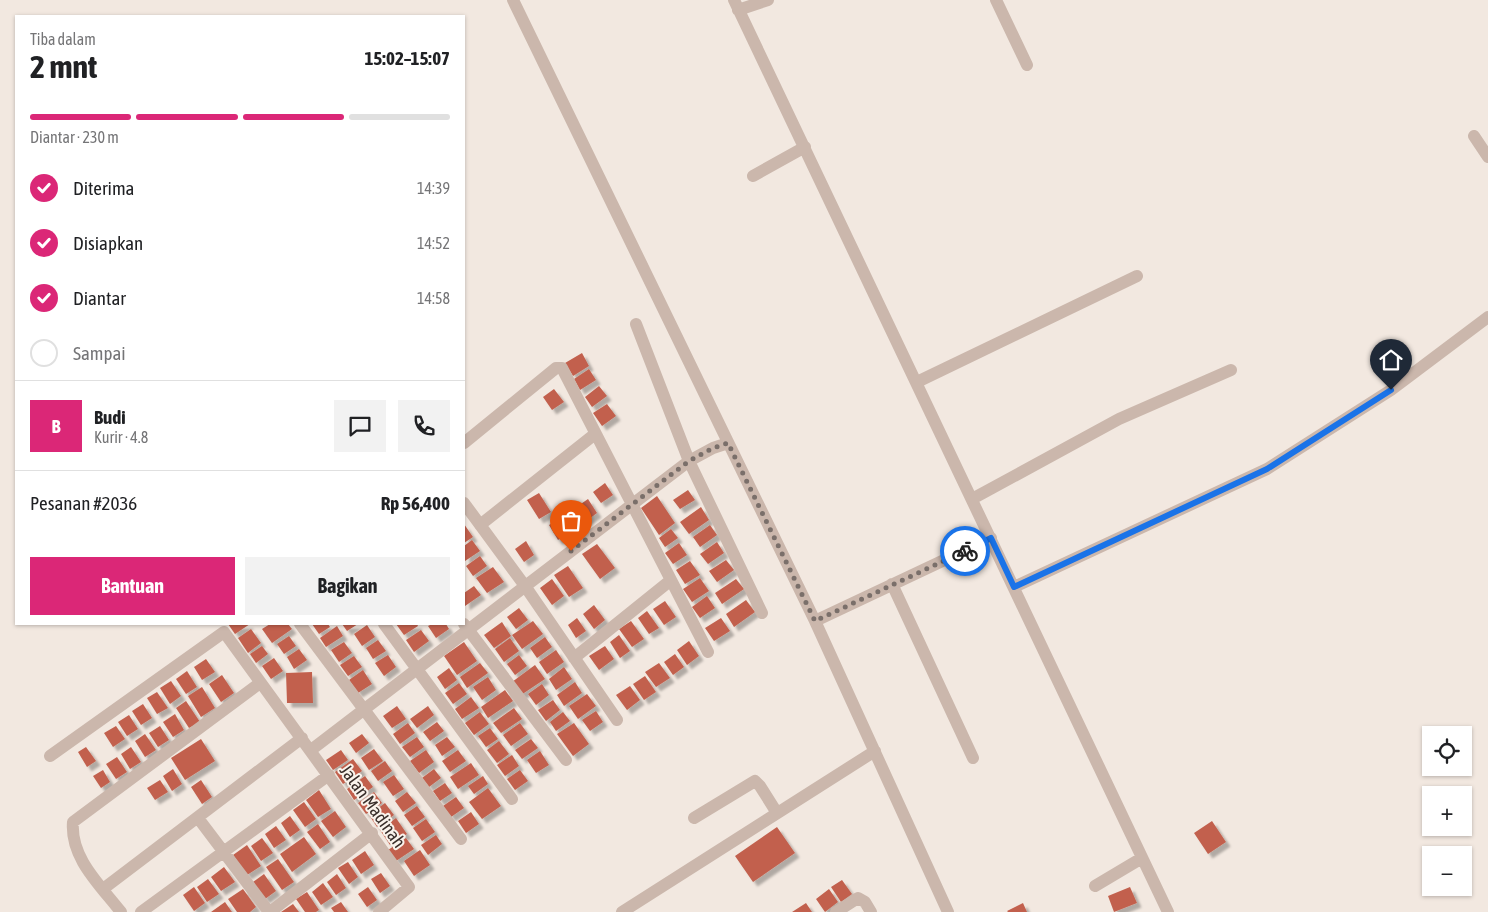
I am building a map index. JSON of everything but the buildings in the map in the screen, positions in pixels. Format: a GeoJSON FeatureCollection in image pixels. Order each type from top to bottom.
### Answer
{"type":"FeatureCollection","features":[{"type":"Feature","properties":{"kind":"street"},"geometry":{"type":"LineString","coordinates":[[513,0],[815,621],[948,912]]}},
{"type":"Feature","properties":{"kind":"street"},"geometry":{"type":"LineString","coordinates":[[768,0],[736,5],[795,154],[916,382],[972,499],[986,541],[1014,587],[1139,860],[1168,912]]}},
{"type":"Feature","properties":{"kind":"street"},"geometry":{"type":"LineString","coordinates":[[996,0],[1027,64]]}},
{"type":"Feature","properties":{"kind":"street"},"geometry":{"type":"LineString","coordinates":[[1474,136],[1488,158]]}},
{"type":"Feature","properties":{"kind":"street"},"geometry":{"type":"LineString","coordinates":[[753,176],[795,154]]}},
{"type":"Feature","properties":{"kind":"street"},"geometry":{"type":"LineString","coordinates":[[916,382],[1137,276]]}},
{"type":"Feature","properties":{"kind":"street"},"geometry":{"type":"LineString","coordinates":[[1014,587],[1267,469],[1391,390],[1488,317]]}},
{"type":"Feature","properties":{"kind":"street"},"geometry":{"type":"LineString","coordinates":[[636,324],[762,614]]}},
{"type":"Feature","properties":{"kind":"street"},"geometry":{"type":"LineString","coordinates":[[465,442],[558,367],[562,368],[708,652]]}},
{"type":"Feature","properties":{"kind":"street"},"geometry":{"type":"LineString","coordinates":[[972,499],[1119,419],[1231,370]]}},
{"type":"Feature","properties":{"kind":"street"},"geometry":{"type":"LineString","coordinates":[[480,525],[595,434]]}},
{"type":"Feature","properties":{"kind":"street"},"geometry":{"type":"LineString","coordinates":[[311,750],[416,669],[466,627],[525,586],[694,459],[713,448],[728,443]]}},
{"type":"Feature","properties":{"kind":"street"},"geometry":{"type":"LineString","coordinates":[[465,504],[525,586],[617,720]]}},
{"type":"Feature","properties":{"kind":"street"},"geometry":{"type":"LineString","coordinates":[[815,621],[986,541]]}},
{"type":"Feature","properties":{"kind":"street"},"geometry":{"type":"LineString","coordinates":[[574,658],[671,580]]}},
{"type":"Feature","properties":{"kind":"street"},"geometry":{"type":"LineString","coordinates":[[892,584],[973,758]]}},
{"type":"Feature","properties":{"kind":"street"},"geometry":{"type":"LineString","coordinates":[[301,625],[461,838]]}},
{"type":"Feature","properties":{"kind":"street"},"geometry":{"type":"LineString","coordinates":[[385,625],[512,799]]}},
{"type":"Feature","properties":{"kind":"street"},"geometry":{"type":"LineString","coordinates":[[466,627],[566,760]]}},
{"type":"Feature","properties":{"kind":"street"},"geometry":{"type":"LineString","coordinates":[[50,756],[221,628]]}},
{"type":"Feature","properties":{"kind":"street","name":"Jalan Madinah"},"geometry":{"type":"LineString","coordinates":[[221,628],[406,882],[408,888],[379,912]]}},
{"type":"Feature","properties":{"kind":"street"},"geometry":{"type":"LineString","coordinates":[[121,912],[74,847],[72,836],[73,822],[260,683]]}},
{"type":"Feature","properties":{"kind":"street"},"geometry":{"type":"LineString","coordinates":[[103,889],[302,738]]}},
{"type":"Feature","properties":{"kind":"street"},"geometry":{"type":"LineString","coordinates":[[622,912],[875,751]]}},
{"type":"Feature","properties":{"kind":"street"},"geometry":{"type":"LineString","coordinates":[[141,912],[329,775]]}},
{"type":"Feature","properties":{"kind":"street"},"geometry":{"type":"LineString","coordinates":[[694,818],[755,781],[777,813]]}},
{"type":"Feature","properties":{"kind":"street"},"geometry":{"type":"LineString","coordinates":[[198,818],[222,852],[270,912],[372,833]]}},
{"type":"Feature","properties":{"kind":"street"},"geometry":{"type":"LineString","coordinates":[[1095,886],[1139,860]]}},
{"type":"Feature","properties":{"kind":"street"},"geometry":{"type":"LineString","coordinates":[[836,912],[858,898],[865,902],[871,912]]}},
{"type":"Feature","properties":{"kind":"way so far"},"geometry":{"type":"LineString","coordinates":[[571,551],[689,461],[713,448],[728,443],[815,621],[965,551]]}},
{"type":"Feature","properties":{"kind":"route"},"geometry":{"type":"LineString","coordinates":[[965,551],[991,538],[1014,587],[1267,469],[1391,390]]}}]}
